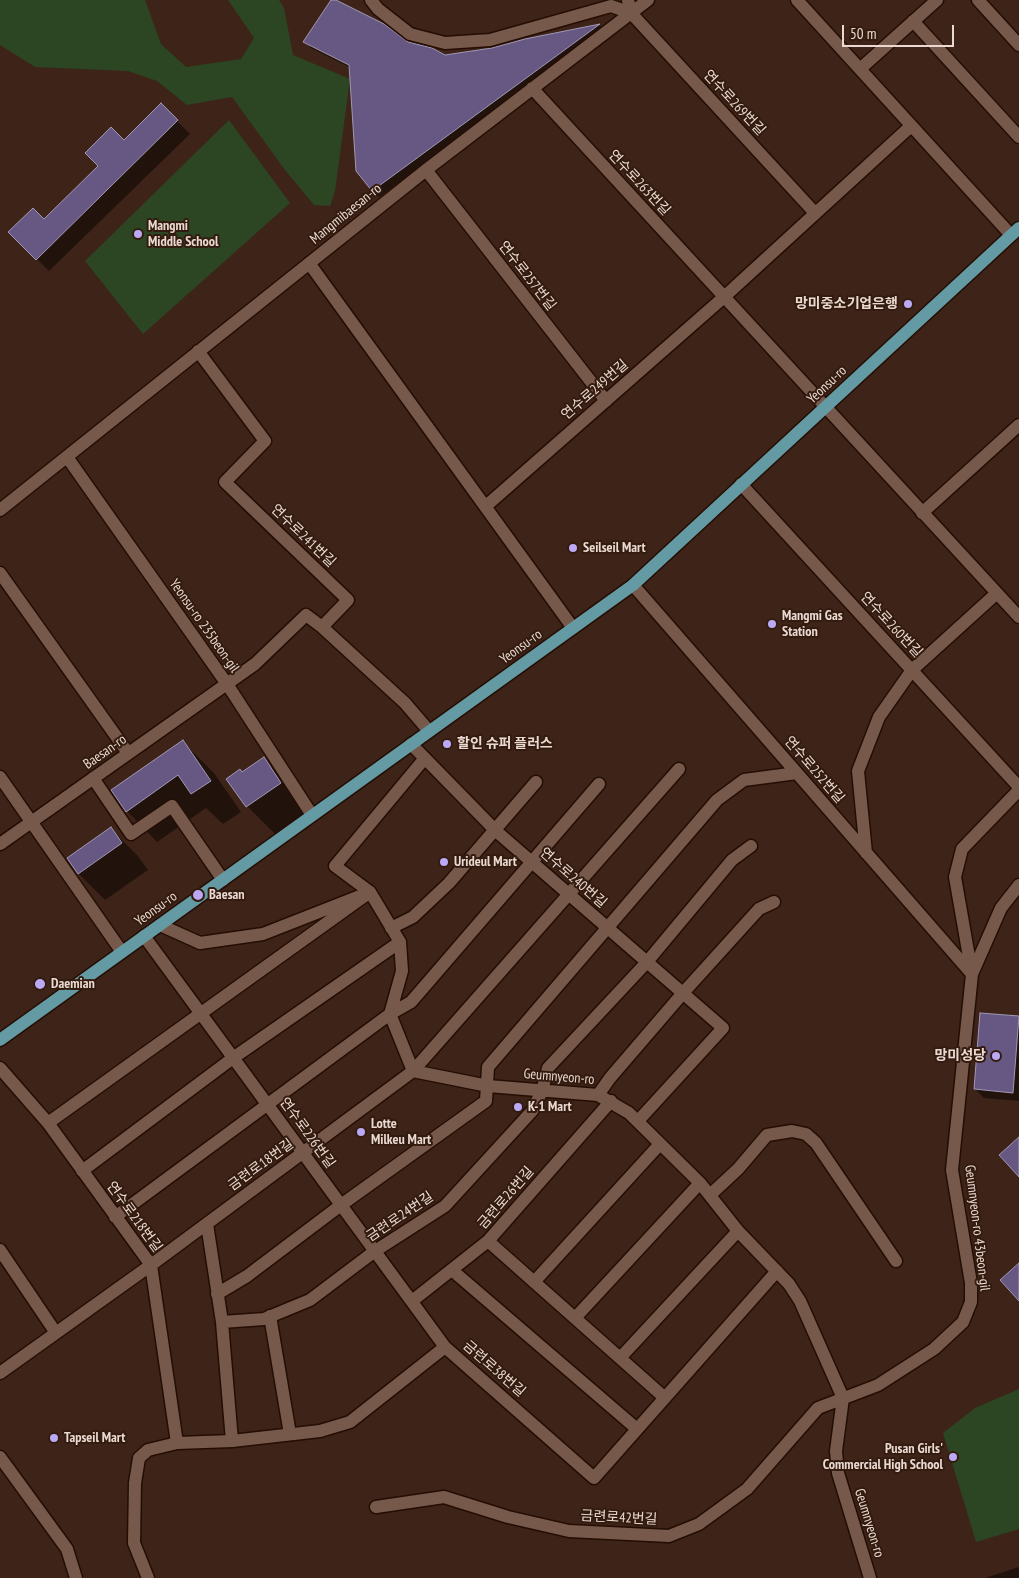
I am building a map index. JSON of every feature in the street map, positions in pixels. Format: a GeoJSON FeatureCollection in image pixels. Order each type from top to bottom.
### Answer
{"type":"FeatureCollection","features":[{"type":"Feature","properties":{"kind":"main road","name":"Yeonsu-ro"},"geometry":{"type":"LineString","coordinates":[[0,1040],[633,585],[1015,231]]}},
{"type":"Feature","properties":{"kind":"street"},"geometry":{"type":"LineString","coordinates":[[370,0],[378,9],[410,34],[445,43],[490,40],[611,6],[630,6]]}},
{"type":"Feature","properties":{"kind":"street","name":"Mangmibaesan-ro"},"geometry":{"type":"LineString","coordinates":[[0,510],[426,170],[532,88],[630,6],[648,0]]}},
{"type":"Feature","properties":{"kind":"street"},"geometry":{"type":"LineString","coordinates":[[796,0],[911,126],[1015,231]]}},
{"type":"Feature","properties":{"kind":"street"},"geometry":{"type":"LineString","coordinates":[[860,69],[937,0]]}},
{"type":"Feature","properties":{"kind":"street"},"geometry":{"type":"LineString","coordinates":[[978,0],[1019,46]]}},
{"type":"Feature","properties":{"kind":"street","name":"연수로269번길"},"geometry":{"type":"LineString","coordinates":[[630,6],[815,213]]}},
{"type":"Feature","properties":{"kind":"street"},"geometry":{"type":"LineString","coordinates":[[913,21],[1019,137]]}},
{"type":"Feature","properties":{"kind":"street","name":"연수로263번길"},"geometry":{"type":"LineString","coordinates":[[532,88],[1019,617]]}},
{"type":"Feature","properties":{"kind":"street"},"geometry":{"type":"LineString","coordinates":[[724,297],[911,126]]}},
{"type":"Feature","properties":{"kind":"street","name":"연수로257번길"},"geometry":{"type":"LineString","coordinates":[[426,170],[606,401]]}},
{"type":"Feature","properties":{"kind":"street"},"geometry":{"type":"LineString","coordinates":[[309,263],[573,628]]}},
{"type":"Feature","properties":{"kind":"street","name":"연수로249번길"},"geometry":{"type":"LineString","coordinates":[[486,506],[724,297]]}},
{"type":"Feature","properties":{"kind":"street","name":"연수로241번길"},"geometry":{"type":"LineString","coordinates":[[198,351],[265,441],[225,482],[348,600],[322,627]]}},
{"type":"Feature","properties":{"kind":"street"},"geometry":{"type":"LineString","coordinates":[[922,512],[1017,429]]}},
{"type":"Feature","properties":{"kind":"street","name":"Yeonsu-ro 235beon-gil"},"geometry":{"type":"LineString","coordinates":[[67,456],[226,684],[312,815]]}},
{"type":"Feature","properties":{"kind":"street","name":"연수로260번길"},"geometry":{"type":"LineString","coordinates":[[741,484],[1019,788]]}},
{"type":"Feature","properties":{"kind":"street"},"geometry":{"type":"LineString","coordinates":[[0,573],[128,753]]}},
{"type":"Feature","properties":{"kind":"street","name":"연수로252번길"},"geometry":{"type":"LineString","coordinates":[[633,585],[972,974]]}},
{"type":"Feature","properties":{"kind":"street"},"geometry":{"type":"LineString","coordinates":[[866,853],[858,771],[879,717],[912,670],[997,593]]}},
{"type":"Feature","properties":{"kind":"street","name":"Baesan-ro"},"geometry":{"type":"LineString","coordinates":[[0,844],[255,664],[306,614],[322,627]]}},
{"type":"Feature","properties":{"kind":"street"},"geometry":{"type":"LineString","coordinates":[[322,627],[405,703],[429,731]]}},
{"type":"Feature","properties":{"kind":"street","name":"연수로240번길"},"geometry":{"type":"LineString","coordinates":[[411,744],[496,831],[723,1028],[638,1121]]}},
{"type":"Feature","properties":{"kind":"street"},"geometry":{"type":"LineString","coordinates":[[413,1071],[390,1014],[402,971],[400,942],[370,892],[335,866],[425,758]]}},
{"type":"Feature","properties":{"kind":"street","name":"금련로18번길"},"geometry":{"type":"LineString","coordinates":[[0,1373],[151,1265],[413,1071],[679,769]]}},
{"type":"Feature","properties":{"kind":"street"},"geometry":{"type":"LineString","coordinates":[[218,1294],[247,1276],[341,1205],[486,1101],[488,1067],[717,800],[744,780],[797,773]]}},
{"type":"Feature","properties":{"kind":"street"},"geometry":{"type":"LineString","coordinates":[[0,777],[122,952]]}},
{"type":"Feature","properties":{"kind":"street"},"geometry":{"type":"LineString","coordinates":[[93,778],[131,834],[172,806],[223,880]]}},
{"type":"Feature","properties":{"kind":"street"},"geometry":{"type":"LineString","coordinates":[[391,928],[414,917],[448,883],[496,831],[536,782]]}},
{"type":"Feature","properties":{"kind":"street"},"geometry":{"type":"LineString","coordinates":[[115,1217],[268,1106],[390,1014],[411,1002],[599,784]]}},
{"type":"Feature","properties":{"kind":"street"},"geometry":{"type":"LineString","coordinates":[[972,974],[955,877],[962,849],[1019,788]]}},
{"type":"Feature","properties":{"kind":"street","name":"금련로24번길"},"geometry":{"type":"LineString","coordinates":[[222,1322],[264,1319],[310,1300],[375,1251],[445,1206],[532,1111],[542,1091],[548,1068],[647,962],[732,860],[751,846]]}},
{"type":"Feature","properties":{"kind":"street","name":"Geumnyeon-ro 43beon-gil"},"geometry":{"type":"LineString","coordinates":[[842,1398],[878,1385],[934,1349],[963,1322],[971,1302],[971,1283],[952,1170],[972,974],[1001,908],[1019,885]]}},
{"type":"Feature","properties":{"kind":"street"},"geometry":{"type":"LineString","coordinates":[[160,925],[200,943],[262,934],[370,892]]}},
{"type":"Feature","properties":{"kind":"street"},"geometry":{"type":"LineString","coordinates":[[48,1124],[370,892]]}},
{"type":"Feature","properties":{"kind":"street"},"geometry":{"type":"LineString","coordinates":[[598,1095],[683,993],[759,909],[774,902]]}},
{"type":"Feature","properties":{"kind":"street","name":"연수로226번길"},"geometry":{"type":"LineString","coordinates":[[144,936],[445,1346]]}},
{"type":"Feature","properties":{"kind":"street"},"geometry":{"type":"LineString","coordinates":[[82,1171],[233,1058],[400,942]]}},
{"type":"Feature","properties":{"kind":"street","name":"연수로218번길"},"geometry":{"type":"LineString","coordinates":[[0,1068],[48,1124],[151,1265],[177,1443]]}},
{"type":"Feature","properties":{"kind":"street","name":"Geumnyeon-ro"},"geometry":{"type":"LineString","coordinates":[[413,1071],[488,1086],[598,1095],[611,1101],[638,1121],[700,1183],[738,1231],[777,1270],[800,1301],[842,1398],[836,1451],[838,1473],[870,1578]]}},
{"type":"Feature","properties":{"kind":"street","name":"금련로26번길"},"geometry":{"type":"LineString","coordinates":[[412,1301],[453,1271],[488,1241],[611,1101]]}},
{"type":"Feature","properties":{"kind":"street"},"geometry":{"type":"LineString","coordinates":[[710,1195],[738,1169],[767,1135],[792,1131],[806,1134],[816,1143],[896,1261]]}},
{"type":"Feature","properties":{"kind":"street"},"geometry":{"type":"LineString","coordinates":[[534,1282],[660,1144]]}},
{"type":"Feature","properties":{"kind":"street"},"geometry":{"type":"LineString","coordinates":[[575,1318],[700,1183]]}},
{"type":"Feature","properties":{"kind":"street"},"geometry":{"type":"LineString","coordinates":[[207,1224],[222,1322],[232,1441]]}},
{"type":"Feature","properties":{"kind":"street"},"geometry":{"type":"LineString","coordinates":[[620,1358],[738,1231]]}},
{"type":"Feature","properties":{"kind":"street"},"geometry":{"type":"LineString","coordinates":[[488,1241],[665,1398]]}},
{"type":"Feature","properties":{"kind":"street"},"geometry":{"type":"LineString","coordinates":[[0,1250],[56,1333]]}},
{"type":"Feature","properties":{"kind":"street","name":"금련로38번길"},"geometry":{"type":"LineString","coordinates":[[148,1578],[134,1544],[135,1483],[139,1458],[148,1450],[177,1443],[232,1441],[320,1431],[350,1422],[445,1346],[594,1478],[777,1270]]}},
{"type":"Feature","properties":{"kind":"street"},"geometry":{"type":"LineString","coordinates":[[453,1271],[637,1429]]}},
{"type":"Feature","properties":{"kind":"street"},"geometry":{"type":"LineString","coordinates":[[270,1316],[290,1434]]}},
{"type":"Feature","properties":{"kind":"street","name":"금련로42번길"},"geometry":{"type":"LineString","coordinates":[[376,1507],[444,1497],[508,1516],[569,1531],[669,1536],[700,1524],[747,1489],[818,1408],[842,1398]]}},
{"type":"Feature","properties":{"kind":"street"},"geometry":{"type":"LineString","coordinates":[[0,1457],[67,1549],[76,1578]]}},
{"type":"Feature","properties":{"kind":"green space"},"geometry":{"type":"Polygon","coordinates":[[[0,0],[145,0],[161,44],[186,67],[241,59],[254,38],[228,0],[279,0],[284,8],[293,55],[350,79],[335,191],[330,206],[314,205],[285,170],[232,97],[187,105],[157,81],[128,71],[35,67],[0,45],[0,0]]]}},
{"type":"Feature","properties":{"kind":"green space"},"geometry":{"type":"Polygon","coordinates":[[[229,120],[290,203],[143,334],[85,261],[229,120]]]}},
{"type":"Feature","properties":{"kind":"green space"},"geometry":{"type":"Polygon","coordinates":[[[1019,1389],[1019,1529],[976,1542],[943,1433],[975,1408],[1019,1389]]]}},
{"type":"Feature","properties":{"kind":"building"},"geometry":{"type":"Polygon","coordinates":[[[331,0],[336,0],[384,24],[408,42],[432,48],[445,55],[492,48],[525,39],[600,24],[372,191],[356,171],[349,65],[303,42],[331,0]]]}},
{"type":"Feature","properties":{"kind":"building"},"geometry":{"type":"Polygon","coordinates":[[[161,103],[178,120],[36,260],[8,232],[33,208],[44,219],[98,166],[85,153],[111,127],[124,140],[161,103]]]}},
{"type":"Feature","properties":{"kind":"building"},"geometry":{"type":"Polygon","coordinates":[[[183,740],[211,781],[191,794],[178,775],[126,812],[111,790],[183,740]]]}},
{"type":"Feature","properties":{"kind":"building"},"geometry":{"type":"Polygon","coordinates":[[[264,757],[281,783],[246,807],[226,779],[240,769],[242,772],[264,757]]]}},
{"type":"Feature","properties":{"kind":"building"},"geometry":{"type":"Polygon","coordinates":[[[111,827],[122,843],[78,874],[67,858],[111,827]]]}},
{"type":"Feature","properties":{"kind":"building","name":"망미성당"},"geometry":{"type":"Polygon","coordinates":[[[980,1013],[1019,1016],[1013,1093],[974,1089],[980,1013]]]}},
{"type":"Feature","properties":{"kind":"building"},"geometry":{"type":"Polygon","coordinates":[[[1019,1137],[1019,1177],[999,1155],[1019,1137]]]}},
{"type":"Feature","properties":{"kind":"building"},"geometry":{"type":"Polygon","coordinates":[[[1019,1263],[1019,1301],[1000,1280],[1019,1263]]]}},
{"type":"Feature","properties":{"kind":"place","name":"Mangmi Middle School"},"geometry":{"type":"Point","coordinates":[138,234]}},
{"type":"Feature","properties":{"kind":"place","name":"망미중소기업은행"},"geometry":{"type":"Point","coordinates":[908,304]}},
{"type":"Feature","properties":{"kind":"place","name":"Seilseil Mart"},"geometry":{"type":"Point","coordinates":[573,548]}},
{"type":"Feature","properties":{"kind":"place","name":"Mangmi Gas Station"},"geometry":{"type":"Point","coordinates":[772,624]}},
{"type":"Feature","properties":{"kind":"place","name":"할인 슈퍼 플러스"},"geometry":{"type":"Point","coordinates":[447,744]}},
{"type":"Feature","properties":{"kind":"place","name":"Urideul Mart"},"geometry":{"type":"Point","coordinates":[444,862]}},
{"type":"Feature","properties":{"kind":"place","name":"Baesan"},"geometry":{"type":"Point","coordinates":[198,895]}},
{"type":"Feature","properties":{"kind":"place","name":"Daemian"},"geometry":{"type":"Point","coordinates":[40,984]}},
{"type":"Feature","properties":{"kind":"place","name":"망미성당"},"geometry":{"type":"Point","coordinates":[996,1056]}},
{"type":"Feature","properties":{"kind":"place","name":"K-1 Mart"},"geometry":{"type":"Point","coordinates":[518,1107]}},
{"type":"Feature","properties":{"kind":"place","name":"Lotte Milkeu Mart"},"geometry":{"type":"Point","coordinates":[361,1132]}},
{"type":"Feature","properties":{"kind":"place","name":"Tapseil Mart"},"geometry":{"type":"Point","coordinates":[54,1438]}},
{"type":"Feature","properties":{"kind":"place","name":"Pusan Girls' Commercial High School"},"geometry":{"type":"Point","coordinates":[953,1457]}}]}
